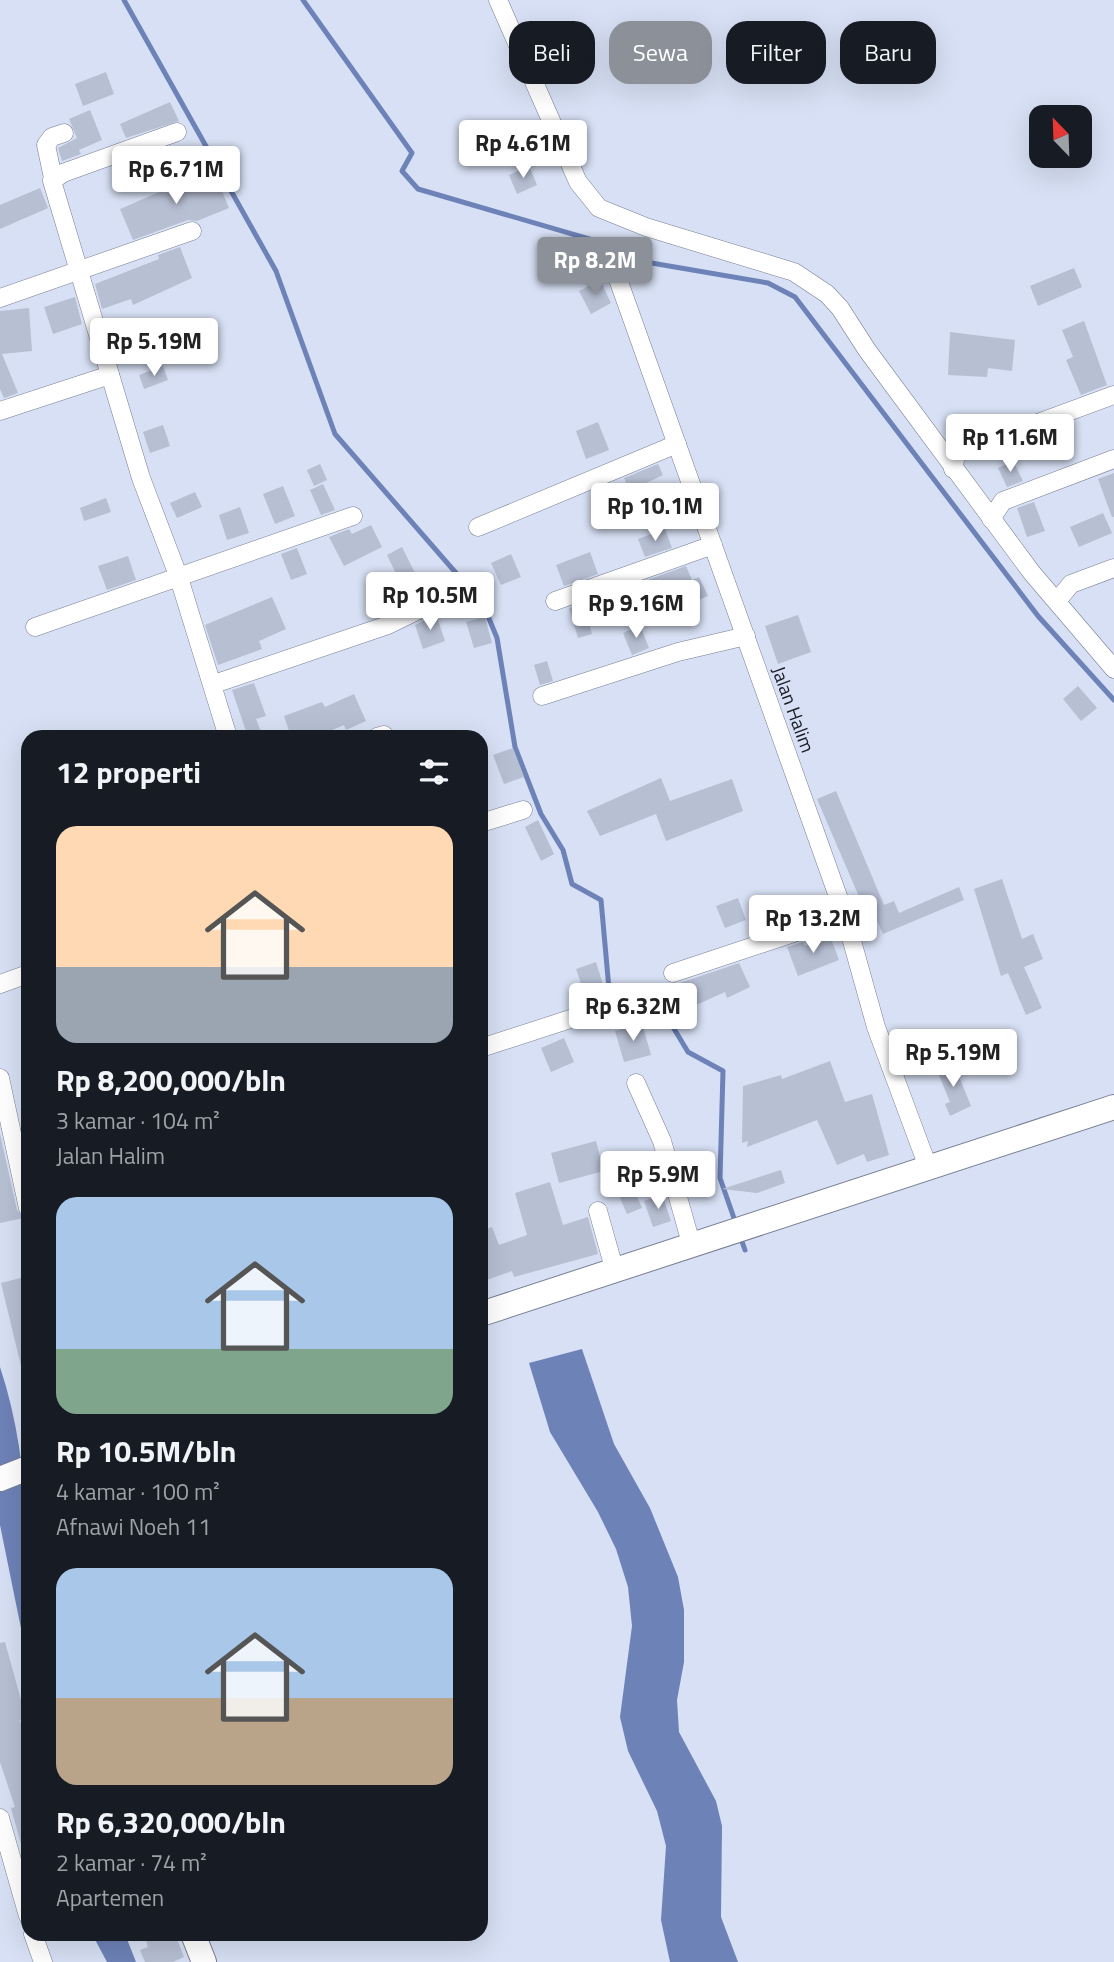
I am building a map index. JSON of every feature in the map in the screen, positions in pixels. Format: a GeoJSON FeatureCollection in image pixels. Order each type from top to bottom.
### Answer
{"type":"FeatureCollection","features":[{"type":"Feature","properties":{"kind":"main road"},"geometry":{"type":"LineString","coordinates":[[488,1312],[1114,1107]]}},
{"type":"Feature","properties":{"kind":"main road"},"geometry":{"type":"LineString","coordinates":[[0,1479],[21,1471]]}},
{"type":"Feature","properties":{"kind":"main road"},"geometry":{"type":"LineString","coordinates":[[196,1941],[204,1962]]}},
{"type":"Feature","properties":{"kind":"street"},"geometry":{"type":"LineString","coordinates":[[498,0],[578,182],[593,203],[646,227],[794,272],[827,293],[991,519],[1114,669]]}},
{"type":"Feature","properties":{"kind":"street"},"geometry":{"type":"LineString","coordinates":[[53,178],[177,132]]}},
{"type":"Feature","properties":{"kind":"street"},"geometry":{"type":"LineString","coordinates":[[64,133],[52,137],[46,145],[53,178],[141,478],[179,578],[226,730]]}},
{"type":"Feature","properties":{"kind":"street"},"geometry":{"type":"LineString","coordinates":[[0,298],[192,231]]}},
{"type":"Feature","properties":{"kind":"street","name":"Jalan Halim"},"geometry":{"type":"LineString","coordinates":[[614,268],[845,916],[876,1027],[928,1167]]}},
{"type":"Feature","properties":{"kind":"street"},"geometry":{"type":"LineString","coordinates":[[0,411],[110,375]]}},
{"type":"Feature","properties":{"kind":"street"},"geometry":{"type":"LineString","coordinates":[[953,469],[956,456],[962,451],[1114,395]]}},
{"type":"Feature","properties":{"kind":"street"},"geometry":{"type":"LineString","coordinates":[[478,527],[677,444]]}},
{"type":"Feature","properties":{"kind":"street"},"geometry":{"type":"LineString","coordinates":[[991,519],[1003,501],[1114,459]]}},
{"type":"Feature","properties":{"kind":"street"},"geometry":{"type":"LineString","coordinates":[[35,627],[353,516]]}},
{"type":"Feature","properties":{"kind":"street"},"geometry":{"type":"LineString","coordinates":[[555,601],[713,545]]}},
{"type":"Feature","properties":{"kind":"street"},"geometry":{"type":"LineString","coordinates":[[1057,601],[1071,584],[1114,568]]}},
{"type":"Feature","properties":{"kind":"street"},"geometry":{"type":"LineString","coordinates":[[214,684],[388,625],[433,603],[447,600],[460,607]]}},
{"type":"Feature","properties":{"kind":"street"},"geometry":{"type":"LineString","coordinates":[[542,696],[678,652],[746,636]]}},
{"type":"Feature","properties":{"kind":"street"},"geometry":{"type":"LineString","coordinates":[[488,821],[523,810]]}},
{"type":"Feature","properties":{"kind":"street"},"geometry":{"type":"LineString","coordinates":[[673,974],[845,916]]}},
{"type":"Feature","properties":{"kind":"street"},"geometry":{"type":"LineString","coordinates":[[0,984],[21,976]]}},
{"type":"Feature","properties":{"kind":"street"},"geometry":{"type":"LineString","coordinates":[[488,1046],[601,1009]]}},
{"type":"Feature","properties":{"kind":"street"},"geometry":{"type":"LineString","coordinates":[[0,1078],[21,1176]]}},
{"type":"Feature","properties":{"kind":"street"},"geometry":{"type":"LineString","coordinates":[[636,1083],[662,1141],[691,1244]]}},
{"type":"Feature","properties":{"kind":"street"},"geometry":{"type":"LineString","coordinates":[[598,1211],[614,1269]]}},
{"type":"Feature","properties":{"kind":"street"},"geometry":{"type":"LineString","coordinates":[[0,1818],[21,1892]]}},
{"type":"Feature","properties":{"kind":"street"},"geometry":{"type":"LineString","coordinates":[[36,1941],[43,1962]]}},
{"type":"Feature","properties":{"kind":"water"},"geometry":{"type":"Polygon","coordinates":[[[582,1349],[614,1444],[650,1508],[678,1577],[684,1610],[684,1662],[677,1700],[679,1732],[716,1801],[722,1826],[721,1917],[738,1962],[670,1962],[661,1920],[666,1846],[657,1811],[628,1751],[620,1717],[632,1626],[628,1587],[616,1549],[598,1512],[550,1432],[529,1363],[582,1349]]]}},
{"type":"Feature","properties":{"kind":"water"},"geometry":{"type":"Polygon","coordinates":[[[0,1367],[21,1462],[21,1628],[0,1525],[0,1367]]]}},
{"type":"Feature","properties":{"kind":"water"},"geometry":{"type":"Polygon","coordinates":[[[96,1941],[128,1941],[136,1962],[107,1962],[96,1941]]]}},
{"type":"Feature","properties":{"kind":"building"},"geometry":{"type":"Polygon","coordinates":[[[106,72],[114,94],[83,106],[75,84],[106,72]]]}},
{"type":"Feature","properties":{"kind":"building"},"geometry":{"type":"Polygon","coordinates":[[[170,102],[179,121],[126,138],[120,124],[170,102]]]}},
{"type":"Feature","properties":{"kind":"building"},"geometry":{"type":"Polygon","coordinates":[[[90,110],[102,140],[79,150],[81,154],[62,161],[58,148],[77,138],[69,119],[90,110]]]}},
{"type":"Feature","properties":{"kind":"building"},"geometry":{"type":"Polygon","coordinates":[[[529,166],[537,185],[517,194],[509,175],[529,166]]]}},
{"type":"Feature","properties":{"kind":"building"},"geometry":{"type":"Polygon","coordinates":[[[213,169],[229,208],[197,221],[188,220],[133,240],[120,209],[213,169]]]}},
{"type":"Feature","properties":{"kind":"building"},"geometry":{"type":"Polygon","coordinates":[[[40,188],[48,208],[0,229],[0,205],[40,188]]]}},
{"type":"Feature","properties":{"kind":"building"},"geometry":{"type":"Polygon","coordinates":[[[180,247],[192,278],[133,305],[131,299],[102,309],[95,284],[159,259],[158,255],[180,247]]]}},
{"type":"Feature","properties":{"kind":"building"},"geometry":{"type":"Polygon","coordinates":[[[1074,268],[1082,287],[1038,306],[1030,286],[1074,268]]]}},
{"type":"Feature","properties":{"kind":"building"},"geometry":{"type":"Polygon","coordinates":[[[600,280],[611,303],[591,314],[579,291],[600,280]]]}},
{"type":"Feature","properties":{"kind":"building"},"geometry":{"type":"Polygon","coordinates":[[[75,297],[82,324],[53,334],[44,307],[75,297]]]}},
{"type":"Feature","properties":{"kind":"building"},"geometry":{"type":"Polygon","coordinates":[[[29,308],[32,351],[2,354],[18,393],[4,398],[0,389],[0,311],[29,308]]]}},
{"type":"Feature","properties":{"kind":"building"},"geometry":{"type":"Polygon","coordinates":[[[1084,321],[1107,385],[1081,395],[1066,360],[1073,357],[1062,330],[1084,321]]]}},
{"type":"Feature","properties":{"kind":"building"},"geometry":{"type":"Polygon","coordinates":[[[950,332],[1015,340],[1012,371],[988,368],[987,377],[948,375],[950,332]]]}},
{"type":"Feature","properties":{"kind":"building"},"geometry":{"type":"Polygon","coordinates":[[[163,366],[168,380],[144,389],[139,375],[163,366]]]}},
{"type":"Feature","properties":{"kind":"building"},"geometry":{"type":"Polygon","coordinates":[[[598,422],[609,450],[586,459],[576,431],[598,422]]]}},
{"type":"Feature","properties":{"kind":"building"},"geometry":{"type":"Polygon","coordinates":[[[163,425],[170,446],[150,453],[143,432],[163,425]]]}},
{"type":"Feature","properties":{"kind":"building"},"geometry":{"type":"Polygon","coordinates":[[[1013,461],[1023,481],[1007,487],[998,468],[1013,461]]]}},
{"type":"Feature","properties":{"kind":"building"},"geometry":{"type":"Polygon","coordinates":[[[320,464],[327,480],[314,486],[307,470],[320,464]]]}},
{"type":"Feature","properties":{"kind":"building"},"geometry":{"type":"Polygon","coordinates":[[[658,464],[663,475],[630,491],[624,478],[658,464]]]}},
{"type":"Feature","properties":{"kind":"building"},"geometry":{"type":"Polygon","coordinates":[[[1114,473],[1114,517],[1112,517],[1098,479],[1114,473]]]}},
{"type":"Feature","properties":{"kind":"building"},"geometry":{"type":"Polygon","coordinates":[[[323,484],[335,510],[321,515],[310,490],[323,484]]]}},
{"type":"Feature","properties":{"kind":"building"},"geometry":{"type":"Polygon","coordinates":[[[283,486],[295,516],[275,524],[263,494],[283,486]]]}},
{"type":"Feature","properties":{"kind":"building"},"geometry":{"type":"Polygon","coordinates":[[[195,492],[202,507],[177,518],[170,503],[195,492]]]}},
{"type":"Feature","properties":{"kind":"building"},"geometry":{"type":"Polygon","coordinates":[[[106,498],[111,512],[84,521],[80,508],[106,498]]]}},
{"type":"Feature","properties":{"kind":"building"},"geometry":{"type":"Polygon","coordinates":[[[1034,502],[1045,531],[1027,537],[1017,508],[1034,502]]]}},
{"type":"Feature","properties":{"kind":"building"},"geometry":{"type":"Polygon","coordinates":[[[240,507],[249,533],[227,540],[219,515],[240,507]]]}},
{"type":"Feature","properties":{"kind":"building"},"geometry":{"type":"Polygon","coordinates":[[[1103,513],[1112,533],[1079,547],[1070,527],[1103,513]]]}},
{"type":"Feature","properties":{"kind":"building"},"geometry":{"type":"Polygon","coordinates":[[[371,525],[382,547],[344,566],[329,537],[349,529],[352,534],[371,525]]]}},
{"type":"Feature","properties":{"kind":"building"},"geometry":{"type":"Polygon","coordinates":[[[665,529],[672,548],[645,557],[638,539],[665,529]]]}},
{"type":"Feature","properties":{"kind":"building"},"geometry":{"type":"Polygon","coordinates":[[[402,547],[420,583],[404,590],[387,555],[402,547]]]}},
{"type":"Feature","properties":{"kind":"building"},"geometry":{"type":"Polygon","coordinates":[[[297,548],[307,574],[291,580],[281,554],[297,548]]]}},
{"type":"Feature","properties":{"kind":"building"},"geometry":{"type":"Polygon","coordinates":[[[590,552],[598,574],[564,586],[556,565],[590,552]]]}},
{"type":"Feature","properties":{"kind":"building"},"geometry":{"type":"Polygon","coordinates":[[[511,554],[521,577],[501,585],[491,563],[511,554]]]}},
{"type":"Feature","properties":{"kind":"building"},"geometry":{"type":"Polygon","coordinates":[[[128,556],[136,580],[107,590],[98,566],[128,556]]]}},
{"type":"Feature","properties":{"kind":"building"},"geometry":{"type":"Polygon","coordinates":[[[686,566],[692,580],[699,577],[708,596],[670,612],[664,598],[640,608],[631,586],[686,566]]]}},
{"type":"Feature","properties":{"kind":"building"},"geometry":{"type":"Polygon","coordinates":[[[272,597],[286,629],[259,641],[262,649],[218,665],[205,625],[272,597]]]}},
{"type":"Feature","properties":{"kind":"building"},"geometry":{"type":"Polygon","coordinates":[[[598,598],[605,617],[589,623],[592,634],[578,638],[569,608],[598,598]]]}},
{"type":"Feature","properties":{"kind":"building"},"geometry":{"type":"Polygon","coordinates":[[[436,614],[445,641],[423,649],[415,625],[436,614]]]}},
{"type":"Feature","properties":{"kind":"building"},"geometry":{"type":"Polygon","coordinates":[[[798,615],[811,652],[778,664],[765,626],[798,615]]]}},
{"type":"Feature","properties":{"kind":"building"},"geometry":{"type":"Polygon","coordinates":[[[485,617],[492,643],[474,648],[466,622],[485,617]]]}},
{"type":"Feature","properties":{"kind":"building"},"geometry":{"type":"Polygon","coordinates":[[[640,625],[649,648],[632,655],[623,633],[640,625]]]}},
{"type":"Feature","properties":{"kind":"building"},"geometry":{"type":"Polygon","coordinates":[[[547,661],[553,681],[540,685],[534,665],[547,661]]]}},
{"type":"Feature","properties":{"kind":"building"},"geometry":{"type":"Polygon","coordinates":[[[254,683],[266,716],[256,719],[260,730],[246,730],[232,690],[254,683]]]}},
{"type":"Feature","properties":{"kind":"building"},"geometry":{"type":"Polygon","coordinates":[[[1078,686],[1097,708],[1081,721],[1063,699],[1078,686]]]}},
{"type":"Feature","properties":{"kind":"building"},"geometry":{"type":"Polygon","coordinates":[[[354,694],[366,721],[346,730],[344,725],[332,730],[289,730],[284,716],[322,702],[325,707],[354,694]]]}},
{"type":"Feature","properties":{"kind":"building"},"geometry":{"type":"Polygon","coordinates":[[[513,748],[524,777],[504,784],[493,755],[513,748]]]}},
{"type":"Feature","properties":{"kind":"building"},"geometry":{"type":"Polygon","coordinates":[[[661,778],[670,801],[732,779],[743,811],[666,841],[656,814],[600,836],[587,811],[661,778]]]}},
{"type":"Feature","properties":{"kind":"building"},"geometry":{"type":"Polygon","coordinates":[[[836,791],[884,905],[894,901],[899,913],[959,887],[964,900],[883,934],[869,903],[863,906],[817,799],[836,791]]]}},
{"type":"Feature","properties":{"kind":"building"},"geometry":{"type":"Polygon","coordinates":[[[538,820],[554,854],[541,861],[525,827],[538,820]]]}},
{"type":"Feature","properties":{"kind":"building"},"geometry":{"type":"Polygon","coordinates":[[[1002,879],[1022,939],[1033,934],[1043,959],[1024,967],[1042,1008],[1026,1015],[1008,973],[1001,976],[974,889],[1002,879]]]}},
{"type":"Feature","properties":{"kind":"building"},"geometry":{"type":"Polygon","coordinates":[[[738,898],[746,920],[725,928],[716,906],[738,898]]]}},
{"type":"Feature","properties":{"kind":"building"},"geometry":{"type":"Polygon","coordinates":[[[830,936],[839,960],[798,976],[787,947],[803,942],[805,946],[830,936]]]}},
{"type":"Feature","properties":{"kind":"building"},"geometry":{"type":"Polygon","coordinates":[[[596,962],[605,991],[586,998],[576,969],[596,962]]]}},
{"type":"Feature","properties":{"kind":"building"},"geometry":{"type":"Polygon","coordinates":[[[739,963],[750,987],[727,998],[725,992],[685,1010],[674,985],[739,963]]]}},
{"type":"Feature","properties":{"kind":"building"},"geometry":{"type":"Polygon","coordinates":[[[642,1023],[651,1055],[624,1062],[615,1031],[642,1023]]]}},
{"type":"Feature","properties":{"kind":"building"},"geometry":{"type":"Polygon","coordinates":[[[564,1038],[574,1062],[551,1072],[541,1048],[564,1038]]]}},
{"type":"Feature","properties":{"kind":"building"},"geometry":{"type":"Polygon","coordinates":[[[830,1061],[845,1102],[872,1094],[889,1155],[867,1162],[864,1154],[837,1165],[817,1120],[747,1147],[748,1141],[742,1143],[743,1086],[781,1075],[782,1079],[830,1061]]]}},
{"type":"Feature","properties":{"kind":"building"},"geometry":{"type":"Polygon","coordinates":[[[953,1062],[971,1106],[950,1116],[945,1104],[950,1102],[936,1068],[953,1062]]]}},
{"type":"Feature","properties":{"kind":"building"},"geometry":{"type":"Polygon","coordinates":[[[0,1134],[21,1219],[0,1223],[0,1134]]]}},
{"type":"Feature","properties":{"kind":"building"},"geometry":{"type":"Polygon","coordinates":[[[596,1141],[604,1171],[559,1183],[551,1153],[596,1141]]]}},
{"type":"Feature","properties":{"kind":"building"},"geometry":{"type":"Polygon","coordinates":[[[781,1170],[785,1183],[757,1193],[722,1189],[781,1170]]]}},
{"type":"Feature","properties":{"kind":"building"},"geometry":{"type":"Polygon","coordinates":[[[550,1182],[563,1225],[588,1217],[598,1254],[514,1277],[512,1271],[488,1280],[488,1228],[492,1227],[499,1245],[527,1235],[515,1193],[550,1182]]]}},
{"type":"Feature","properties":{"kind":"building"},"geometry":{"type":"Polygon","coordinates":[[[632,1185],[642,1208],[627,1214],[617,1191],[632,1185]]]}},
{"type":"Feature","properties":{"kind":"building"},"geometry":{"type":"Polygon","coordinates":[[[662,1194],[671,1221],[653,1227],[644,1201],[662,1194]]]}},
{"type":"Feature","properties":{"kind":"building"},"geometry":{"type":"Polygon","coordinates":[[[21,1278],[21,1366],[1,1283],[21,1278]]]}},
{"type":"Feature","properties":{"kind":"building"},"geometry":{"type":"Polygon","coordinates":[[[5,1642],[21,1700],[21,1844],[11,1808],[15,1807],[0,1762],[0,1643],[5,1642]]]}},
{"type":"Feature","properties":{"kind":"building"},"geometry":{"type":"Polygon","coordinates":[[[146,1941],[178,1941],[184,1957],[173,1962],[145,1962],[140,1950],[148,1947],[146,1941]]]}},
{"type":"Feature","properties":{"kind":"waterway"},"geometry":{"type":"LineString","coordinates":[[124,0],[276,271],[335,434],[483,604],[497,638],[515,747],[541,814],[563,850],[572,884],[601,900],[609,989],[664,1012],[688,1052],[723,1071],[720,1178],[736,1224]]}},
{"type":"Feature","properties":{"kind":"waterway"},"geometry":{"type":"LineString","coordinates":[[303,0],[412,153],[402,171],[418,189],[634,252],[634,260],[768,283],[795,297],[1038,616],[1114,700]]}},
{"type":"Feature","properties":{"kind":"waterway"},"geometry":{"type":"LineString","coordinates":[[740,1236],[745,1250]]}}]}
